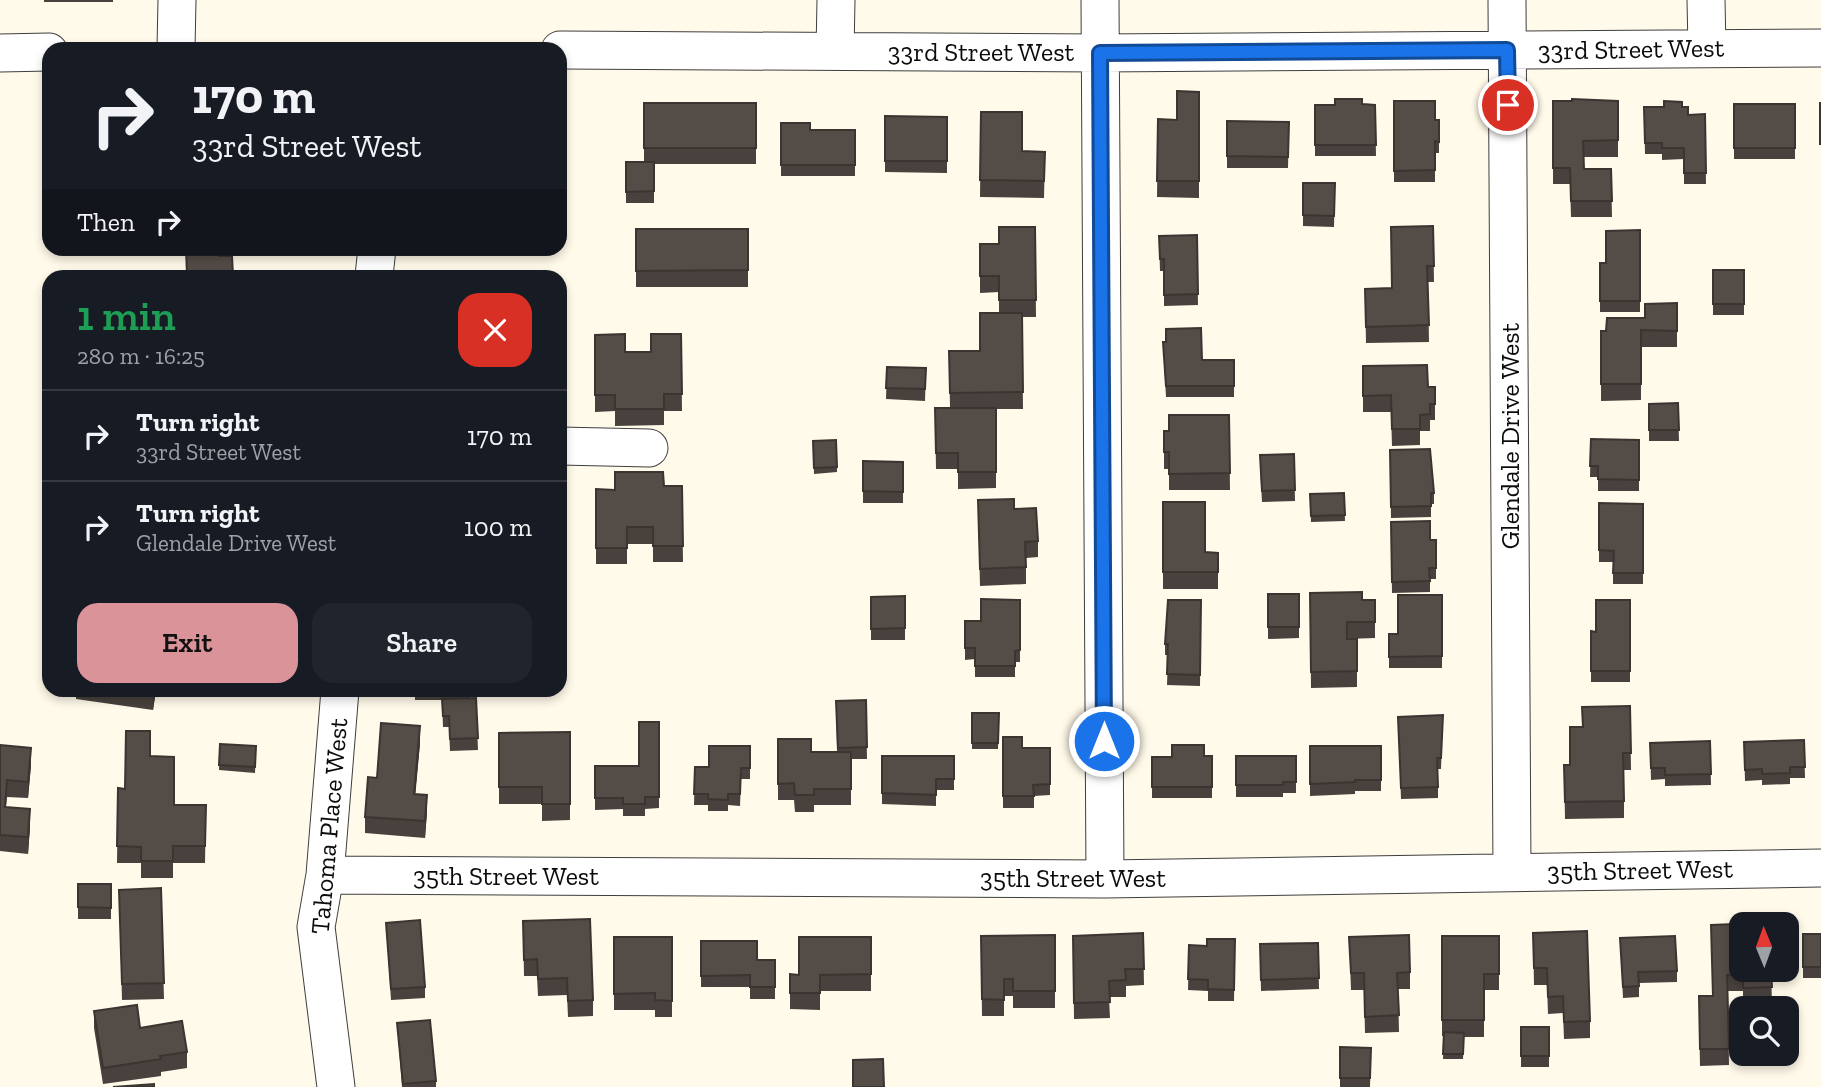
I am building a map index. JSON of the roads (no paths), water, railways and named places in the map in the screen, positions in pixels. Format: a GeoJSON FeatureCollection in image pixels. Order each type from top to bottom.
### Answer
{"type":"FeatureCollection","features":[{"type":"Feature","properties":{"kind":"street"},"geometry":{"type":"LineString","coordinates":[[176,42],[177,0]]}},
{"type":"Feature","properties":{"kind":"street"},"geometry":{"type":"LineString","coordinates":[[835,51],[836,0]]}},
{"type":"Feature","properties":{"kind":"street"},"geometry":{"type":"LineString","coordinates":[[1100,0],[1105,879]]}},
{"type":"Feature","properties":{"kind":"street","name":"Glendale Drive West"},"geometry":{"type":"LineString","coordinates":[[1507,0],[1512,872]]}},
{"type":"Feature","properties":{"kind":"street"},"geometry":{"type":"LineString","coordinates":[[1706,0],[1707,48]]}},
{"type":"Feature","properties":{"kind":"street","name":"33rd Street West"},"geometry":{"type":"LineString","coordinates":[[567,50],[1100,53],[1821,48]]}},
{"type":"Feature","properties":{"kind":"street"},"geometry":{"type":"LineString","coordinates":[[0,52],[42,52]]}},
{"type":"Feature","properties":{"kind":"street"},"geometry":{"type":"LineString","coordinates":[[567,446],[649,448]]}},
{"type":"Feature","properties":{"kind":"street","name":"Tahoma Place West"},"geometry":{"type":"LineString","coordinates":[[336,1087],[316,927],[325,875],[339,697]]}},
{"type":"Feature","properties":{"kind":"street","name":"35th Street West"},"geometry":{"type":"LineString","coordinates":[[325,875],[1105,879],[1821,868]]}}]}
